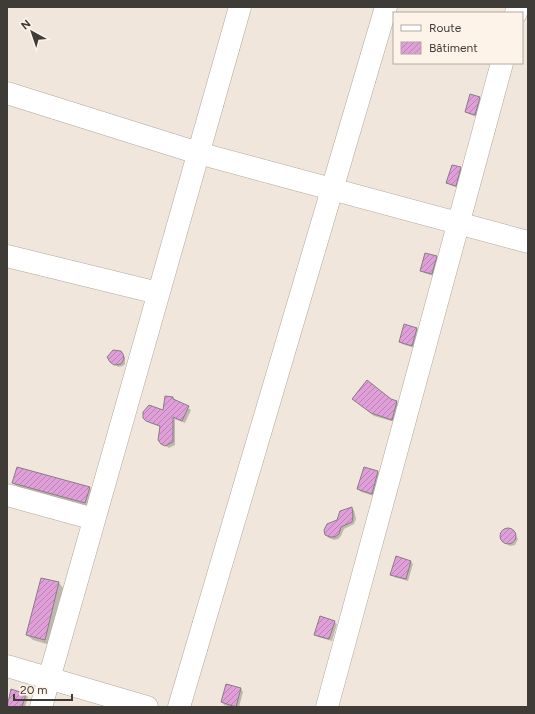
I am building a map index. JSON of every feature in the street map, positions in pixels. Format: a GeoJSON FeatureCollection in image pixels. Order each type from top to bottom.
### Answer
{"type":"FeatureCollection","features":[{"type":"Feature","properties":{"kind":"street"},"geometry":{"type":"LineString","coordinates":[[41,707],[240,7]]}},
{"type":"Feature","properties":{"kind":"street"},"geometry":{"type":"LineString","coordinates":[[179,707],[386,7]]}},
{"type":"Feature","properties":{"kind":"street"},"geometry":{"type":"LineString","coordinates":[[327,707],[502,64]]}},
{"type":"Feature","properties":{"kind":"street"},"geometry":{"type":"LineString","coordinates":[[7,93],[198,153],[528,242]]}},
{"type":"Feature","properties":{"kind":"street"},"geometry":{"type":"LineString","coordinates":[[7,256],[158,293]]}},
{"type":"Feature","properties":{"kind":"street"},"geometry":{"type":"LineString","coordinates":[[7,495],[94,519]]}},
{"type":"Feature","properties":{"kind":"street"},"geometry":{"type":"LineString","coordinates":[[7,666],[147,707]]}},
{"type":"Feature","properties":{"kind":"building"},"geometry":{"type":"Polygon","coordinates":[[[470,94],[480,97],[475,115],[465,112],[470,94]]]}},
{"type":"Feature","properties":{"kind":"building"},"geometry":{"type":"Polygon","coordinates":[[[452,165],[461,167],[456,186],[446,183],[452,165]]]}},
{"type":"Feature","properties":{"kind":"building"},"geometry":{"type":"Polygon","coordinates":[[[425,253],[437,256],[432,274],[420,271],[425,253]]]}},
{"type":"Feature","properties":{"kind":"building"},"geometry":{"type":"Polygon","coordinates":[[[404,324],[417,328],[412,346],[399,342],[404,324]]]}},
{"type":"Feature","properties":{"kind":"building"},"geometry":{"type":"Polygon","coordinates":[[[113,350],[121,351],[123,354],[124,359],[121,364],[114,365],[107,357],[113,350]]]}},
{"type":"Feature","properties":{"kind":"building"},"geometry":{"type":"Polygon","coordinates":[[[367,380],[391,399],[397,401],[392,420],[371,413],[352,399],[367,380]]]}},
{"type":"Feature","properties":{"kind":"building"},"geometry":{"type":"Polygon","coordinates":[[[165,396],[173,397],[173,399],[189,406],[182,421],[173,417],[173,442],[165,446],[158,440],[160,426],[146,421],[143,418],[143,412],[149,405],[163,410],[165,396]]]}},
{"type":"Feature","properties":{"kind":"building"},"geometry":{"type":"Polygon","coordinates":[[[17,467],[90,487],[85,503],[12,483],[17,467]]]}},
{"type":"Feature","properties":{"kind":"building"},"geometry":{"type":"Polygon","coordinates":[[[364,467],[378,471],[372,494],[357,489],[364,467]]]}},
{"type":"Feature","properties":{"kind":"building"},"geometry":{"type":"Polygon","coordinates":[[[352,507],[352,522],[341,527],[339,534],[335,537],[325,535],[324,530],[327,524],[337,520],[340,511],[352,507]]]}},
{"type":"Feature","properties":{"kind":"building"},"geometry":{"type":"Polygon","coordinates":[[[508,528],[515,533],[516,536],[511,543],[508,544],[501,539],[500,536],[505,529],[508,528]]]}},
{"type":"Feature","properties":{"kind":"building"},"geometry":{"type":"Polygon","coordinates":[[[396,556],[411,561],[406,579],[390,575],[396,556]]]}},
{"type":"Feature","properties":{"kind":"building"},"geometry":{"type":"Polygon","coordinates":[[[41,578],[59,582],[45,640],[26,635],[41,578]]]}},
{"type":"Feature","properties":{"kind":"building"},"geometry":{"type":"Polygon","coordinates":[[[320,616],[335,621],[329,639],[314,635],[320,616]]]}},
{"type":"Feature","properties":{"kind":"building"},"geometry":{"type":"Polygon","coordinates":[[[226,684],[241,688],[236,707],[221,702],[226,684]]]}},
{"type":"Feature","properties":{"kind":"building"},"geometry":{"type":"Polygon","coordinates":[[[11,689],[26,694],[22,707],[7,707],[11,689]]]}}]}
